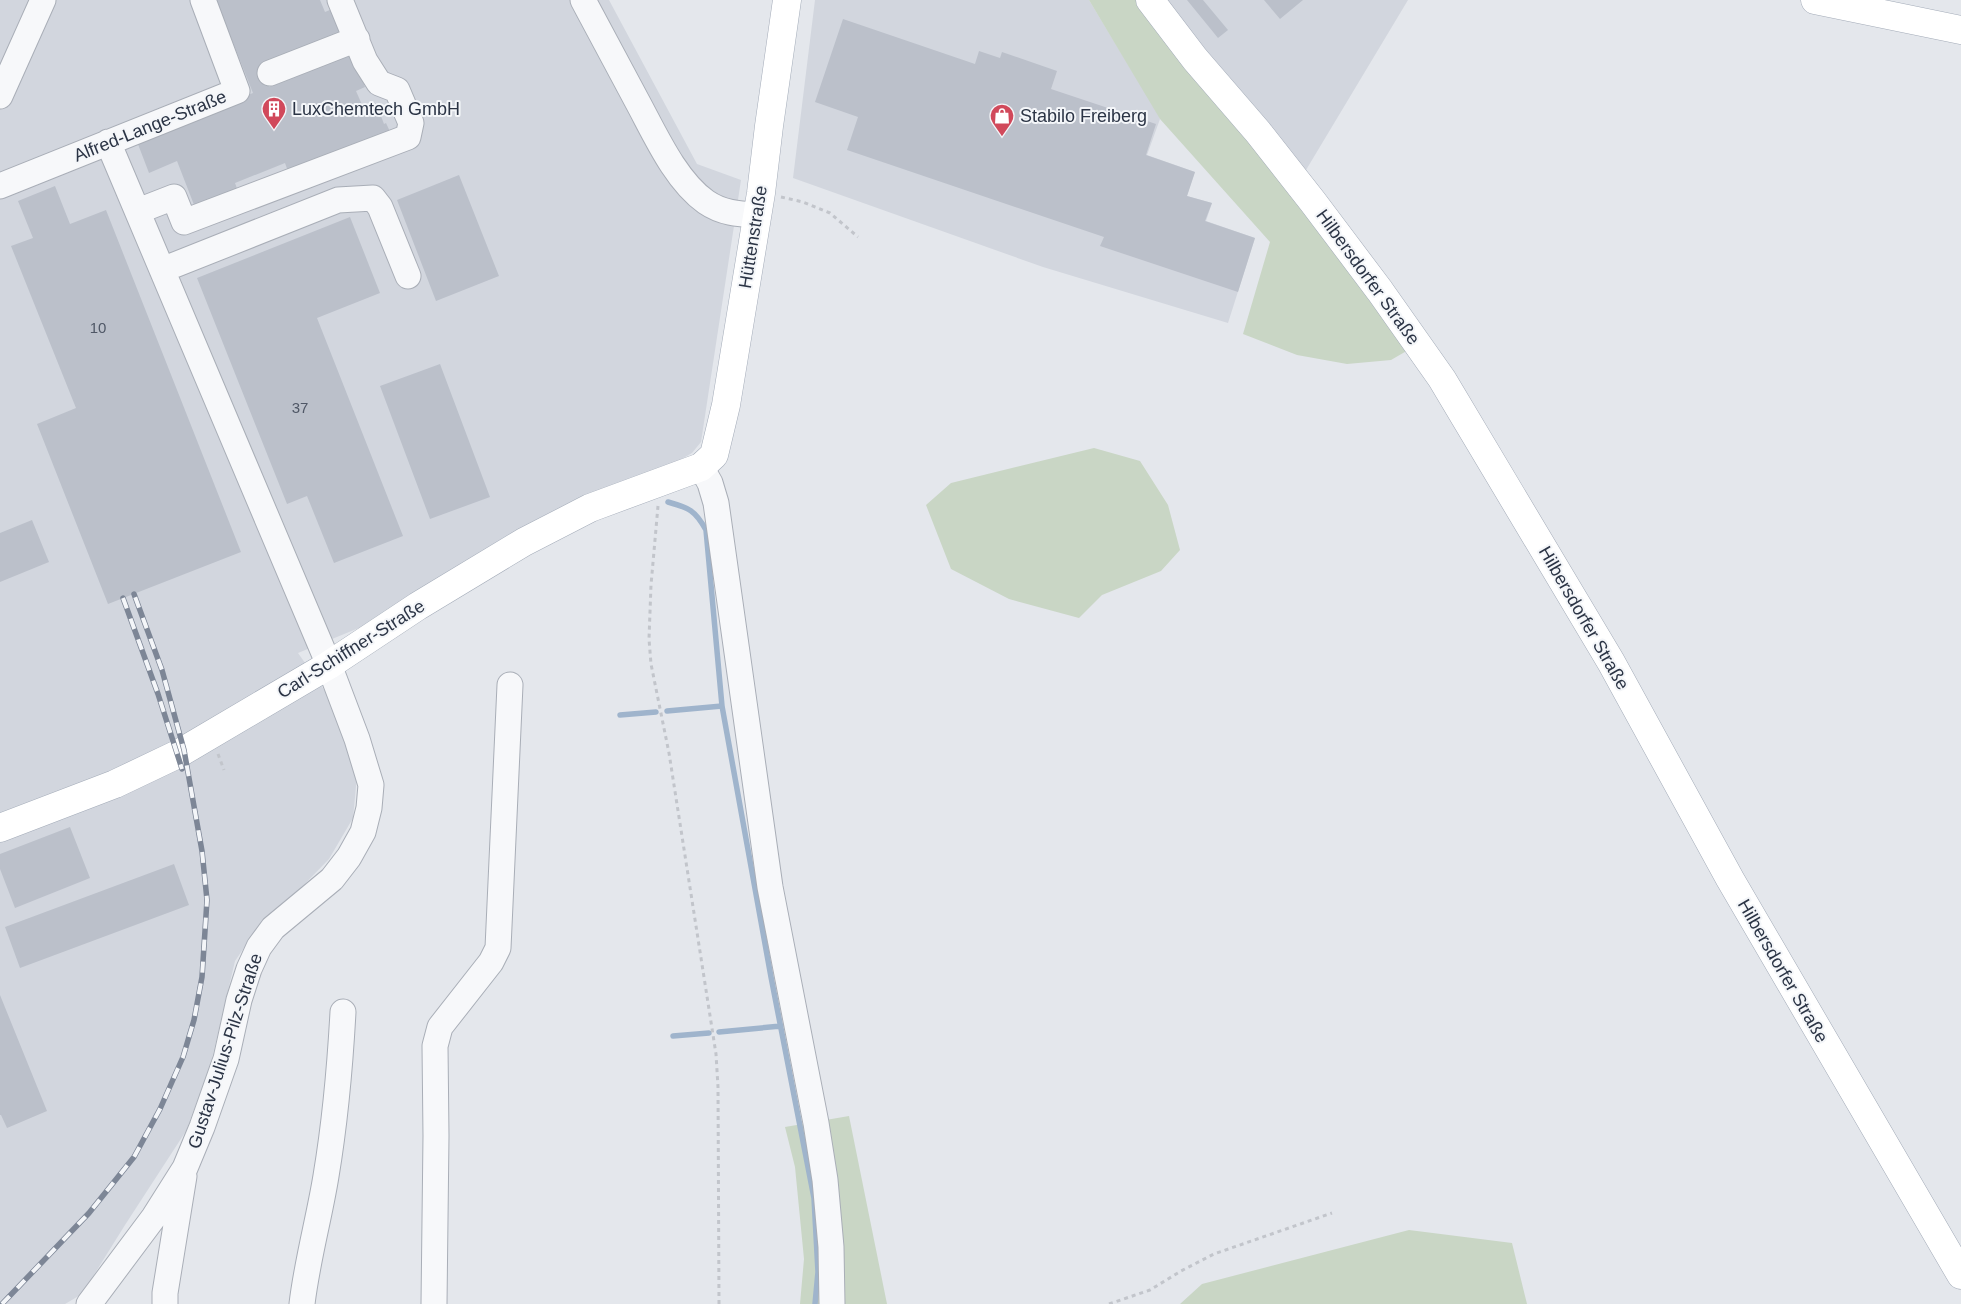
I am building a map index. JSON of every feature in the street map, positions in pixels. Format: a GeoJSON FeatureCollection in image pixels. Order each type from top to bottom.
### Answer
{"type":"FeatureCollection","features":[{"type":"Feature","properties":{"kind":"main road","name":"Hüttenstraße"},"geometry":{"type":"LineString","coordinates":[[701,467],[714,455],[721,428],[759,204],[768,126],[787,0]]}},
{"type":"Feature","properties":{"kind":"main road","name":"Hilbersdorfer Straße"},"geometry":{"type":"LineString","coordinates":[[1150,0],[1195,60],[1258,132],[1313,202],[1380,291],[1442,379],[1611,662],[1730,879],[1961,1275]]}},
{"type":"Feature","properties":{"kind":"main road"},"geometry":{"type":"LineString","coordinates":[[1815,0],[1961,30]]}},
{"type":"Feature","properties":{"kind":"main road","name":"Carl-Schiffner-Straße"},"geometry":{"type":"LineString","coordinates":[[0,828],[115,784],[178,754],[329,665],[418,606],[524,542],[590,508],[701,467]]}},
{"type":"Feature","properties":{"kind":"street","name":"Alfred-Lange-Straße"},"geometry":{"type":"LineString","coordinates":[[0,186],[237,91],[203,0]]}},
{"type":"Feature","properties":{"kind":"street"},"geometry":{"type":"LineString","coordinates":[[138,211],[174,197],[184,222],[408,137],[411,123],[397,90],[379,83],[365,61],[340,0]]}},
{"type":"Feature","properties":{"kind":"street"},"geometry":{"type":"LineString","coordinates":[[583,0],[660,144],[687,186],[720,210],[735,214],[759,204]]}},
{"type":"Feature","properties":{"kind":"street"},"geometry":{"type":"LineString","coordinates":[[0,96],[44,1]]}},
{"type":"Feature","properties":{"kind":"street"},"geometry":{"type":"LineString","coordinates":[[270,73],[356,39]]}},
{"type":"Feature","properties":{"kind":"street","name":"Gustav-Julius-Pilz-Straße"},"geometry":{"type":"LineString","coordinates":[[89,1304],[154,1216],[185,1168],[226,1059],[239,1000],[249,969],[259,947],[273,928],[332,879],[349,857],[363,832],[369,808],[371,785],[357,739],[329,665],[108,142]]}},
{"type":"Feature","properties":{"kind":"street"},"geometry":{"type":"LineString","coordinates":[[162,270],[338,200],[373,198],[380,207],[408,276]]}},
{"type":"Feature","properties":{"kind":"street"},"geometry":{"type":"LineString","coordinates":[[701,467],[710,483],[716,503],[770,887],[825,1180],[831,1246],[832,1304]]}},
{"type":"Feature","properties":{"kind":"street"},"geometry":{"type":"LineString","coordinates":[[434,1304],[435,1046],[440,1027],[491,962],[498,948],[510,685]]}},
{"type":"Feature","properties":{"kind":"street"},"geometry":{"type":"LineString","coordinates":[[302,1304],[305,1276],[326,1177],[340,1075],[342,1012]]}},
{"type":"Feature","properties":{"kind":"street"},"geometry":{"type":"LineString","coordinates":[[165,1304],[166,1285],[185,1168]]}},
{"type":"Feature","properties":{"kind":"path"},"geometry":{"type":"LineString","coordinates":[[759,204],[803,202],[830,213],[858,236]]}},
{"type":"Feature","properties":{"kind":"path"},"geometry":{"type":"LineString","coordinates":[[651,484],[658,507],[651,586],[649,639],[651,664],[669,753],[716,1054],[719,1304]]}},
{"type":"Feature","properties":{"kind":"path"},"geometry":{"type":"LineString","coordinates":[[1109,1304],[1150,1290],[1214,1254],[1332,1213]]}},
{"type":"Feature","properties":{"kind":"shaded area"},"geometry":{"type":"Polygon","coordinates":[[[0,0],[609,0],[697,164],[741,180],[701,442],[692,453],[678,461],[585,495],[503,538],[366,625],[298,653],[325,691],[352,745],[357,776],[353,818],[329,859],[292,897],[262,921],[235,961],[210,1067],[186,1131],[82,1294],[65,1304],[0,1304],[0,0]]]}},
{"type":"Feature","properties":{"kind":"shaded area"},"geometry":{"type":"Polygon","coordinates":[[[815,0],[1089,0],[1160,119],[1147,155],[1195,172],[1187,196],[1212,203],[1206,221],[1255,238],[1228,323],[1043,267],[793,178],[815,0]]]}},
{"type":"Feature","properties":{"kind":"shaded area"},"geometry":{"type":"Polygon","coordinates":[[[1164,0],[1408,0],[1306,170],[1261,119],[1164,0]]]}},
{"type":"Feature","properties":{"kind":"green space"},"geometry":{"type":"Polygon","coordinates":[[[1089,0],[1138,0],[1297,196],[1410,349],[1391,360],[1347,364],[1297,355],[1243,334],[1270,242],[1160,119],[1089,0]]]}},
{"type":"Feature","properties":{"kind":"green space"},"geometry":{"type":"Polygon","coordinates":[[[1094,448],[1140,461],[1168,505],[1180,550],[1161,571],[1102,595],[1079,618],[1009,599],[951,569],[926,505],[951,483],[1094,448]]]}},
{"type":"Feature","properties":{"kind":"green space"},"geometry":{"type":"Polygon","coordinates":[[[849,1116],[887,1304],[800,1304],[804,1259],[795,1167],[785,1127],[849,1116]]]}},
{"type":"Feature","properties":{"kind":"green space"},"geometry":{"type":"Polygon","coordinates":[[[1409,1230],[1512,1243],[1527,1304],[1180,1304],[1202,1284],[1409,1230]]]}},
{"type":"Feature","properties":{"kind":"building","name":"LuxChemtech GmbH"},"geometry":{"type":"Polygon","coordinates":[[[216,0],[320,0],[325,12],[337,7],[347,31],[260,66],[269,87],[353,54],[365,87],[356,91],[363,107],[376,103],[384,124],[386,123],[392,136],[290,177],[285,163],[235,183],[239,194],[196,210],[177,161],[149,173],[136,139],[253,93],[216,0]]]}},
{"type":"Feature","properties":{"kind":"building"},"geometry":{"type":"Polygon","coordinates":[[[1187,0],[1203,0],[1228,30],[1218,38],[1187,0]]]}},
{"type":"Feature","properties":{"kind":"building"},"geometry":{"type":"Polygon","coordinates":[[[1264,0],[1303,0],[1280,19],[1264,0]]]}},
{"type":"Feature","properties":{"kind":"building","name":"Stabilo Freiberg"},"geometry":{"type":"Polygon","coordinates":[[[843,19],[975,64],[979,51],[1000,58],[1002,52],[1057,71],[1051,89],[1156,124],[1146,155],[1195,172],[1187,196],[1212,203],[1205,221],[1255,238],[1238,292],[1100,246],[1104,237],[847,150],[858,117],[815,102],[843,19]]]}},
{"type":"Feature","properties":{"kind":"building"},"geometry":{"type":"Polygon","coordinates":[[[459,175],[499,276],[436,301],[397,200],[459,175]]]}},
{"type":"Feature","properties":{"kind":"building"},"geometry":{"type":"Polygon","coordinates":[[[55,186],[70,224],[106,210],[241,552],[108,604],[37,424],[76,408],[11,246],[33,238],[18,201],[55,186]]]}},
{"type":"Feature","properties":{"kind":"building"},"geometry":{"type":"Polygon","coordinates":[[[350,217],[380,293],[317,318],[403,536],[334,563],[307,496],[287,504],[197,278],[350,217]]]}},
{"type":"Feature","properties":{"kind":"building"},"geometry":{"type":"Polygon","coordinates":[[[440,364],[490,497],[430,519],[380,386],[440,364]]]}},
{"type":"Feature","properties":{"kind":"building"},"geometry":{"type":"Polygon","coordinates":[[[32,520],[49,562],[0,582],[0,533],[32,520]]]}},
{"type":"Feature","properties":{"kind":"building"},"geometry":{"type":"Polygon","coordinates":[[[70,827],[90,878],[15,908],[0,869],[0,854],[70,827]]]}},
{"type":"Feature","properties":{"kind":"building"},"geometry":{"type":"Polygon","coordinates":[[[174,864],[189,905],[20,968],[5,927],[174,864]]]}},
{"type":"Feature","properties":{"kind":"building"},"geometry":{"type":"Polygon","coordinates":[[[0,995],[47,1111],[7,1128],[0,1115],[0,995]]]}},
{"type":"Feature","properties":{"kind":"waterway"},"geometry":{"type":"LineString","coordinates":[[668,502],[691,511],[706,530],[722,706],[771,977],[814,1198],[818,1272],[815,1304]]}},
{"type":"Feature","properties":{"kind":"waterway"},"geometry":{"type":"LineString","coordinates":[[667,711],[722,706]]}},
{"type":"Feature","properties":{"kind":"waterway"},"geometry":{"type":"LineString","coordinates":[[620,715],[656,712]]}},
{"type":"Feature","properties":{"kind":"waterway"},"geometry":{"type":"LineString","coordinates":[[719,1032],[781,1026]]}},
{"type":"Feature","properties":{"kind":"waterway"},"geometry":{"type":"LineString","coordinates":[[673,1036],[709,1033]]}},
{"type":"Feature","properties":{"kind":"railway"},"geometry":{"type":"LineString","coordinates":[[2,1304],[89,1213],[134,1157],[160,1109],[183,1057],[194,1020],[202,977],[207,900],[202,851],[184,750],[162,670],[134,594]]}},
{"type":"Feature","properties":{"kind":"railway"},"geometry":{"type":"LineString","coordinates":[[123,598],[158,694],[182,769]]}},
{"type":"Feature","properties":{"kind":"place","name":"LuxChemtech GmbH"},"geometry":{"type":"Point","coordinates":[274,130]}},
{"type":"Feature","properties":{"kind":"place","name":"Stabilo Freiberg"},"geometry":{"type":"Point","coordinates":[1002,137]}}]}
